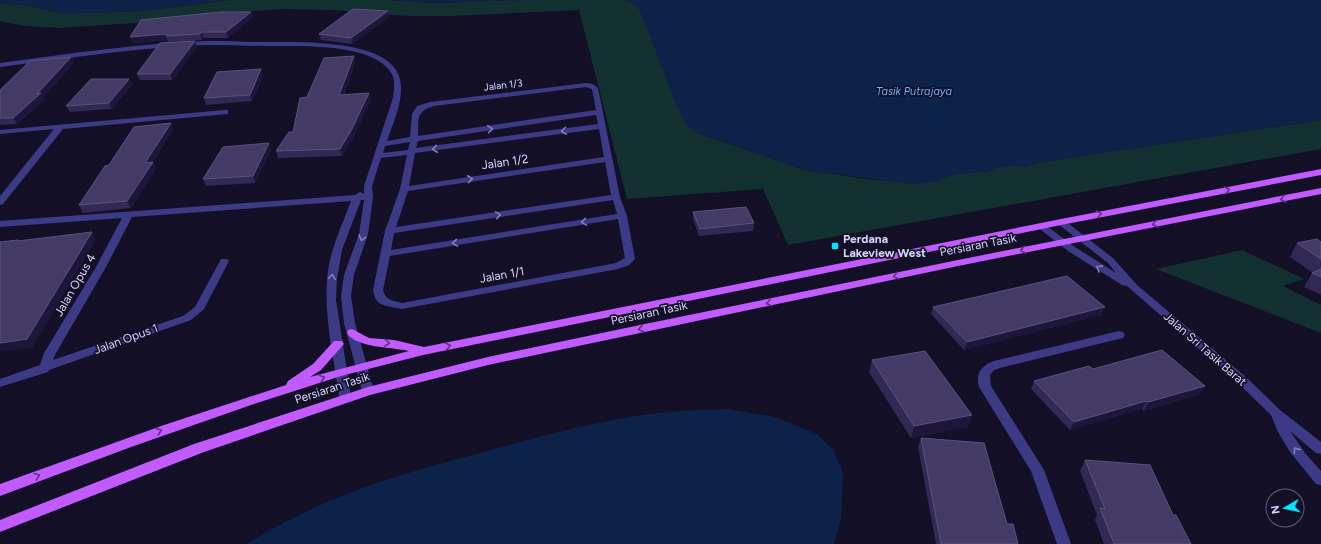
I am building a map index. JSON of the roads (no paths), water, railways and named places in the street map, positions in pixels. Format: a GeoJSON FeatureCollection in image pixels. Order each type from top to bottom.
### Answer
{"type":"FeatureCollection","features":[{"type":"Feature","properties":{"kind":"main road","name":"Persiaran Tasik"},"geometry":{"type":"LineString","coordinates":[[0,490],[127,442],[284,390],[341,372],[362,368],[424,351],[1061,222],[1321,172]]}},
{"type":"Feature","properties":{"kind":"main road","name":"Persiaran Tasik"},"geometry":{"type":"LineString","coordinates":[[0,526],[199,448],[345,397],[368,391],[503,358],[958,263],[1321,191]]}},
{"type":"Feature","properties":{"kind":"main road"},"geometry":{"type":"LineString","coordinates":[[352,333],[367,341],[394,344],[424,351]]}},
{"type":"Feature","properties":{"kind":"main road"},"geometry":{"type":"LineString","coordinates":[[284,390],[317,367],[338,344]]}},
{"type":"Feature","properties":{"kind":"street"},"geometry":{"type":"LineString","coordinates":[[0,65],[189,44],[301,44],[349,48],[379,59],[391,68],[399,85],[397,98],[368,186],[369,197],[364,235],[348,283],[346,298],[352,333],[368,391]]}},
{"type":"Feature","properties":{"kind":"street","name":"Jalan 1/3"},"geometry":{"type":"LineString","coordinates":[[414,140],[417,111],[422,106],[433,104],[591,85],[595,88],[600,112]]}},
{"type":"Feature","properties":{"kind":"street"},"geometry":{"type":"LineString","coordinates":[[0,132],[225,112]]}},
{"type":"Feature","properties":{"kind":"street"},"geometry":{"type":"LineString","coordinates":[[382,144],[600,112],[616,197],[622,216],[386,254],[390,232],[404,189],[414,140]]}},
{"type":"Feature","properties":{"kind":"street"},"geometry":{"type":"LineString","coordinates":[[378,156],[602,126]]}},
{"type":"Feature","properties":{"kind":"street"},"geometry":{"type":"LineString","coordinates":[[0,202],[60,127]]}},
{"type":"Feature","properties":{"kind":"street","name":"Jalan 1/2"},"geometry":{"type":"LineString","coordinates":[[404,189],[608,159]]}},
{"type":"Feature","properties":{"kind":"street"},"geometry":{"type":"LineString","coordinates":[[345,397],[331,300],[332,280],[337,250],[348,220],[357,198],[368,186]]}},
{"type":"Feature","properties":{"kind":"street"},"geometry":{"type":"LineString","coordinates":[[0,224],[369,197]]}},
{"type":"Feature","properties":{"kind":"street"},"geometry":{"type":"LineString","coordinates":[[390,232],[616,197]]}},
{"type":"Feature","properties":{"kind":"street","name":"Jalan Opus 4"},"geometry":{"type":"LineString","coordinates":[[44,368],[50,353],[101,267],[130,214]]}},
{"type":"Feature","properties":{"kind":"street","name":"Jalan 1/1"},"geometry":{"type":"LineString","coordinates":[[386,254],[378,296],[388,304],[402,306],[626,264],[630,259],[630,255],[622,216]]}},
{"type":"Feature","properties":{"kind":"street"},"geometry":{"type":"LineString","coordinates":[[348,220],[366,219]]}},
{"type":"Feature","properties":{"kind":"street","name":"Jalan Sri Tasik Barat"},"geometry":{"type":"LineString","coordinates":[[1061,222],[1111,261],[1133,287],[1242,380],[1276,413],[1321,449]]}},
{"type":"Feature","properties":{"kind":"street","name":"Jalan Sri Tasik Barat"},"geometry":{"type":"LineString","coordinates":[[1041,226],[1091,264],[1133,287]]}},
{"type":"Feature","properties":{"kind":"street","name":"Jalan Opus 1"},"geometry":{"type":"LineString","coordinates":[[0,383],[187,318],[199,309],[224,261]]}},
{"type":"Feature","properties":{"kind":"street"},"geometry":{"type":"LineString","coordinates":[[331,300],[346,298]]}},
{"type":"Feature","properties":{"kind":"street"},"geometry":{"type":"LineString","coordinates":[[1064,544],[1037,470],[985,387],[982,380],[983,374],[991,366],[1119,335]]}},
{"type":"Feature","properties":{"kind":"street","name":"Jalan Sri Tasik Barat"},"geometry":{"type":"LineString","coordinates":[[1276,413],[1282,432],[1299,456],[1321,480]]}},
{"type":"Feature","properties":{"kind":"water"},"geometry":{"type":"Polygon","coordinates":[[[0,0],[232,0],[141,11],[62,13],[23,5],[0,3],[0,0]]]}},
{"type":"Feature","properties":{"kind":"water"},"geometry":{"type":"Polygon","coordinates":[[[388,0],[519,0],[436,3],[388,0]]]}},
{"type":"Feature","properties":{"kind":"water","name":"Tasik Putrajaya"},"geometry":{"type":"Polygon","coordinates":[[[625,0],[1321,0],[1321,120],[1041,162],[1025,167],[1017,165],[995,168],[989,171],[956,174],[935,182],[911,184],[805,170],[697,133],[686,124],[677,107],[640,10],[637,6],[625,0]]]}},
{"type":"Feature","properties":{"kind":"water"},"geometry":{"type":"Polygon","coordinates":[[[727,409],[775,417],[817,434],[833,450],[843,473],[841,519],[834,544],[247,544],[302,513],[360,489],[450,461],[558,432],[616,419],[647,414],[727,409]]]}},
{"type":"Feature","properties":{"kind":"place","name":"Perdana Lakeview West"},"geometry":{"type":"Point","coordinates":[835,246]}}]}
